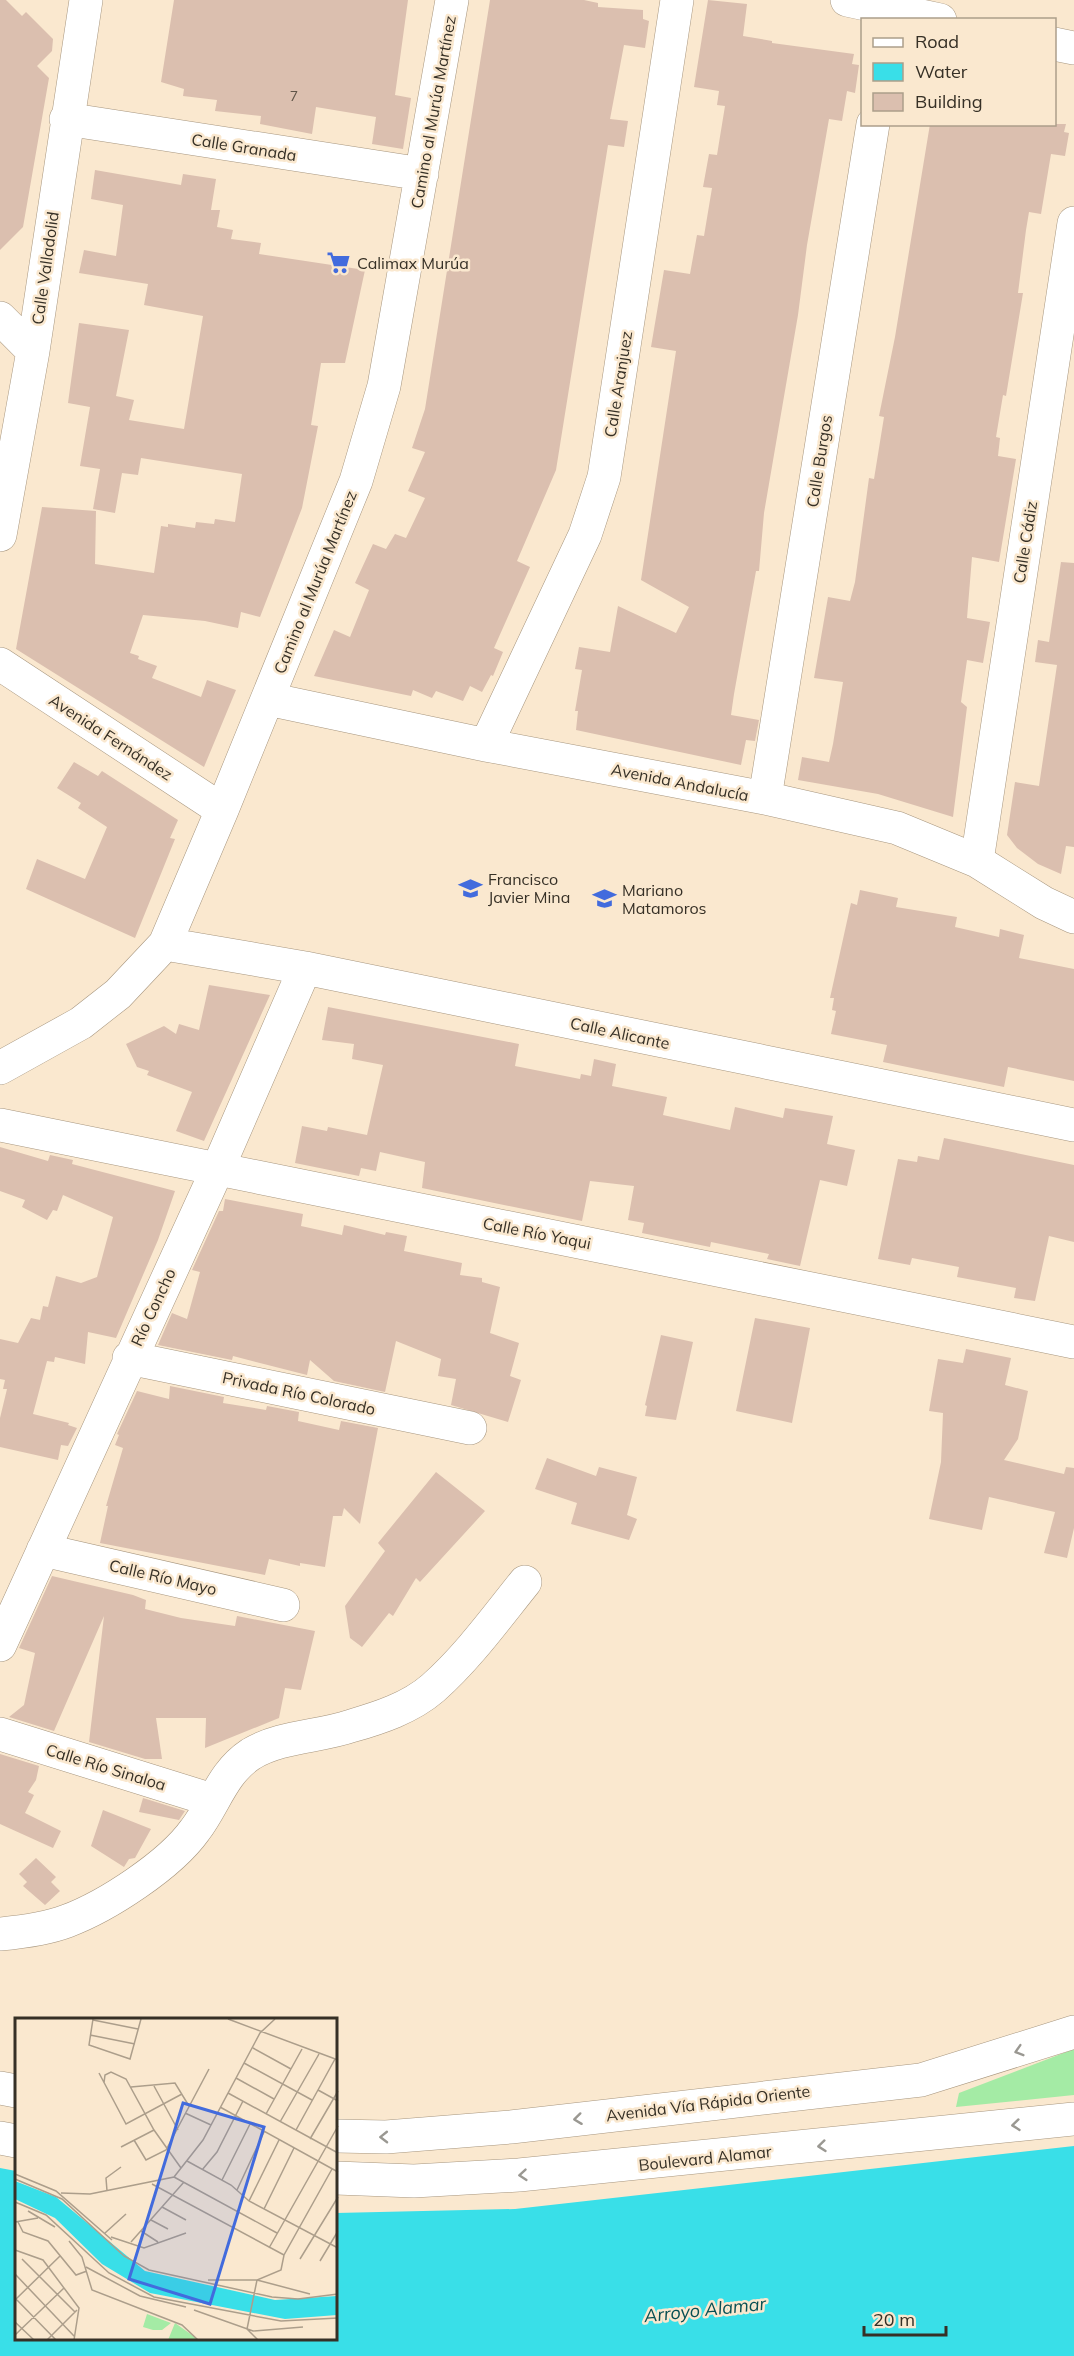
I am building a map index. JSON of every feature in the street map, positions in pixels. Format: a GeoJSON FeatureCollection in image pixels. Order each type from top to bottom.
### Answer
{"type":"FeatureCollection","features":[{"type":"Feature","properties":{"kind":"main road","name":"Camino al Murúa Martínez"},"geometry":{"type":"LineString","coordinates":[[0,1068],[81,1023],[118,994],[165,944],[222,810],[356,481],[384,386],[452,0]]}},
{"type":"Feature","properties":{"kind":"main road","name":"Calle Aranjuez"},"geometry":{"type":"LineString","coordinates":[[486,745],[585,535],[604,477],[677,0]]}},
{"type":"Feature","properties":{"kind":"main road"},"geometry":{"type":"LineString","coordinates":[[847,0],[891,14],[924,18]]}},
{"type":"Feature","properties":{"kind":"main road","name":"Calle Valladolid"},"geometry":{"type":"LineString","coordinates":[[0,535],[33,351],[66,119],[78,6]]}},
{"type":"Feature","properties":{"kind":"main road"},"geometry":{"type":"LineString","coordinates":[[1056,44],[1074,48]]}},
{"type":"Feature","properties":{"kind":"main road","name":"Calle Granada"},"geometry":{"type":"LineString","coordinates":[[66,119],[422,174]]}},
{"type":"Feature","properties":{"kind":"main road","name":"Calle Burgos"},"geometry":{"type":"LineString","coordinates":[[765,798],[873,126]]}},
{"type":"Feature","properties":{"kind":"main road","name":"Calle Cádiz"},"geometry":{"type":"LineString","coordinates":[[977,861],[1074,223]]}},
{"type":"Feature","properties":{"kind":"main road"},"geometry":{"type":"LineString","coordinates":[[0,318],[33,351]]}},
{"type":"Feature","properties":{"kind":"main road","name":"Avenida Fernández"},"geometry":{"type":"LineString","coordinates":[[0,664],[222,810]]}},
{"type":"Feature","properties":{"kind":"main road","name":"Avenida Andalucía"},"geometry":{"type":"LineString","coordinates":[[268,699],[486,745],[765,798],[897,828],[977,861],[1044,903],[1074,917]]}},
{"type":"Feature","properties":{"kind":"main road","name":"Calle Alicante"},"geometry":{"type":"LineString","coordinates":[[165,944],[305,968],[1074,1125]]}},
{"type":"Feature","properties":{"kind":"main road","name":"Río Concho"},"geometry":{"type":"LineString","coordinates":[[0,1645],[129,1358],[218,1168],[305,968]]}},
{"type":"Feature","properties":{"kind":"main road","name":"Calle Río Yaqui"},"geometry":{"type":"LineString","coordinates":[[0,1125],[1074,1342]]}},
{"type":"Feature","properties":{"kind":"main road","name":"Privada Río Colorado"},"geometry":{"type":"LineString","coordinates":[[129,1358],[470,1428]]}},
{"type":"Feature","properties":{"kind":"main road","name":"Calle Río Mayo"},"geometry":{"type":"LineString","coordinates":[[43,1550],[283,1605]]}},
{"type":"Feature","properties":{"kind":"main road"},"geometry":{"type":"LineString","coordinates":[[0,1934],[26,1931],[67,1921],[125,1890],[170,1858],[196,1830],[212,1800],[233,1769],[252,1754],[280,1742],[349,1727],[394,1712],[432,1689],[486,1631],[525,1582]]}},
{"type":"Feature","properties":{"kind":"main road","name":"Calle Río Sinaloa"},"geometry":{"type":"LineString","coordinates":[[0,1734],[212,1800]]}},
{"type":"Feature","properties":{"kind":"main road","name":"Avenida Vía Rápida Oriente"},"geometry":{"type":"LineString","coordinates":[[338,2136],[386,2137],[511,2127],[921,2080],[1074,2032]]}},
{"type":"Feature","properties":{"kind":"main road"},"geometry":{"type":"LineString","coordinates":[[0,2088],[15,2091]]}},
{"type":"Feature","properties":{"kind":"main road","name":"Boulevard Alamar"},"geometry":{"type":"LineString","coordinates":[[338,2178],[414,2181],[519,2175],[1074,2119]]}},
{"type":"Feature","properties":{"kind":"green space"},"geometry":{"type":"Polygon","coordinates":[[[1074,2049],[1074,2095],[956,2107],[959,2093],[1074,2049]]]}},
{"type":"Feature","properties":{"kind":"water","name":"Arroyo Alamar"},"geometry":{"type":"Polygon","coordinates":[[[1074,2146],[1074,2356],[0,2356],[0,2168],[15,2171],[15,2341],[338,2341],[338,2213],[515,2209],[1074,2146]]]}},
{"type":"Feature","properties":{"kind":"building"},"geometry":{"type":"Polygon","coordinates":[[[0,0],[6,0],[22,16],[26,12],[53,39],[52,51],[37,66],[49,78],[23,227],[0,250],[0,0]]]}},
{"type":"Feature","properties":{"kind":"building"},"geometry":{"type":"Polygon","coordinates":[[[174,0],[408,0],[395,95],[411,98],[403,149],[372,144],[376,117],[316,107],[312,134],[260,124],[261,116],[215,111],[217,100],[183,96],[184,89],[161,82],[174,0]]]}},
{"type":"Feature","properties":{"kind":"building"},"geometry":{"type":"Polygon","coordinates":[[[490,0],[584,0],[598,3],[598,7],[643,10],[643,19],[649,21],[645,48],[624,45],[610,119],[628,121],[624,147],[608,145],[556,470],[517,561],[530,567],[494,648],[503,652],[493,676],[491,675],[482,692],[470,686],[463,701],[436,691],[432,698],[413,690],[411,696],[314,676],[334,630],[350,637],[369,590],[355,583],[373,544],[386,549],[395,534],[406,538],[425,498],[408,491],[425,452],[412,448],[425,409],[490,0]]]}},
{"type":"Feature","properties":{"kind":"building"},"geometry":{"type":"Polygon","coordinates":[[[708,0],[747,4],[743,36],[772,41],[772,43],[854,54],[852,64],[859,65],[855,93],[847,91],[842,121],[829,119],[807,245],[798,315],[764,513],[759,571],[756,571],[731,715],[759,720],[755,741],[746,740],[741,765],[576,730],[578,711],[575,711],[582,670],[575,669],[579,647],[610,652],[618,606],[676,633],[689,607],[641,580],[676,351],[651,347],[664,270],[690,274],[697,235],[704,236],[712,188],[703,187],[709,154],[717,155],[725,106],[717,105],[719,91],[694,87],[708,0]]]}},
{"type":"Feature","properties":{"kind":"building"},"geometry":{"type":"Polygon","coordinates":[[[1056,124],[1066,124],[1064,132],[1069,133],[1065,156],[1051,154],[1041,214],[1029,212],[1026,230],[1018,293],[1023,293],[1006,396],[1003,395],[996,437],[1000,438],[998,456],[1016,459],[999,562],[972,557],[967,618],[990,622],[983,663],[967,660],[961,702],[967,707],[953,817],[878,794],[798,780],[802,757],[829,762],[833,744],[843,682],[814,678],[828,597],[850,601],[855,582],[869,478],[874,479],[884,417],[879,416],[895,337],[930,126],[1056,126],[1056,124]]]}},
{"type":"Feature","properties":{"kind":"building"},"geometry":{"type":"Polygon","coordinates":[[[95,170],[181,185],[183,174],[216,179],[211,210],[220,210],[217,227],[233,230],[231,239],[261,243],[259,254],[365,270],[345,363],[321,363],[311,425],[318,426],[302,508],[260,617],[241,612],[238,628],[205,621],[143,615],[130,653],[139,656],[138,659],[157,666],[152,678],[201,697],[207,680],[236,690],[204,767],[16,649],[42,507],[96,511],[95,564],[154,573],[161,526],[168,527],[168,524],[195,528],[196,522],[214,524],[215,519],[235,522],[242,474],[141,458],[138,475],[122,473],[115,513],[93,509],[100,469],[80,466],[90,407],[68,403],[79,323],[129,330],[116,396],[134,400],[129,420],[184,429],[203,316],[144,305],[148,284],[79,273],[84,250],[116,256],[123,205],[91,199],[95,170]]]}},
{"type":"Feature","properties":{"kind":"building"},"geometry":{"type":"Polygon","coordinates":[[[1061,562],[1074,563],[1074,847],[1066,846],[1061,874],[1038,864],[1017,848],[1007,835],[1015,782],[1039,786],[1057,665],[1035,662],[1038,640],[1049,642],[1061,562]]]}},
{"type":"Feature","properties":{"kind":"building"},"geometry":{"type":"Polygon","coordinates":[[[74,762],[98,776],[102,771],[178,820],[170,838],[175,839],[135,938],[26,889],[37,859],[85,879],[107,827],[78,808],[81,803],[57,788],[74,762]]]}},
{"type":"Feature","properties":{"kind":"building"},"geometry":{"type":"Polygon","coordinates":[[[860,890],[898,898],[896,907],[957,917],[955,927],[999,937],[1000,929],[1024,935],[1019,958],[1074,969],[1074,1081],[1008,1067],[1004,1087],[883,1062],[887,1045],[831,1034],[836,1011],[832,1010],[834,998],[830,998],[851,903],[857,905],[860,890]]]}},
{"type":"Feature","properties":{"kind":"building"},"geometry":{"type":"Polygon","coordinates":[[[209,985],[270,995],[204,1141],[176,1131],[192,1092],[147,1075],[149,1071],[137,1067],[126,1044],[164,1026],[176,1034],[179,1024],[199,1030],[209,985]]]}},
{"type":"Feature","properties":{"kind":"building"},"geometry":{"type":"Polygon","coordinates":[[[328,1007],[519,1044],[515,1066],[580,1079],[581,1074],[591,1076],[594,1059],[616,1064],[612,1086],[667,1097],[663,1115],[730,1130],[735,1107],[783,1118],[785,1108],[833,1116],[827,1144],[855,1150],[847,1186],[820,1180],[800,1266],[767,1259],[769,1254],[711,1242],[710,1247],[642,1233],[644,1223],[628,1220],[634,1186],[590,1181],[582,1221],[422,1188],[425,1162],[380,1152],[376,1171],[361,1168],[359,1176],[295,1163],[302,1126],[327,1131],[328,1127],[367,1135],[383,1065],[352,1059],[354,1044],[322,1040],[328,1007]]]}},
{"type":"Feature","properties":{"kind":"building"},"geometry":{"type":"Polygon","coordinates":[[[944,1138],[1074,1165],[1074,1242],[1049,1236],[1035,1301],[1014,1298],[1016,1288],[957,1277],[959,1267],[912,1258],[910,1265],[878,1259],[898,1159],[917,1162],[918,1156],[939,1160],[944,1138]]]}},
{"type":"Feature","properties":{"kind":"building"},"geometry":{"type":"Polygon","coordinates":[[[0,1147],[48,1161],[50,1155],[73,1160],[72,1164],[175,1191],[158,1240],[116,1338],[88,1332],[85,1364],[55,1357],[54,1362],[47,1361],[33,1414],[69,1423],[68,1425],[77,1428],[68,1446],[61,1445],[58,1460],[0,1447],[0,1418],[7,1389],[3,1389],[5,1380],[0,1379],[0,1339],[18,1343],[31,1318],[40,1320],[43,1306],[48,1307],[56,1276],[81,1283],[97,1277],[113,1217],[63,1195],[57,1211],[53,1210],[47,1220],[22,1207],[25,1200],[0,1191],[0,1147]]]}},
{"type":"Feature","properties":{"kind":"building"},"geometry":{"type":"Polygon","coordinates":[[[225,1199],[303,1214],[301,1226],[342,1235],[344,1225],[385,1235],[386,1232],[407,1236],[404,1251],[462,1263],[460,1275],[482,1278],[482,1282],[500,1287],[490,1333],[519,1343],[510,1376],[521,1380],[508,1422],[451,1405],[456,1379],[438,1376],[441,1359],[396,1341],[385,1392],[334,1381],[310,1360],[307,1375],[233,1356],[232,1360],[158,1345],[172,1313],[187,1319],[200,1272],[192,1270],[219,1211],[223,1211],[225,1199]]]}},
{"type":"Feature","properties":{"kind":"building"},"geometry":{"type":"Polygon","coordinates":[[[755,1318],[810,1328],[792,1423],[736,1411],[755,1318]]]}},
{"type":"Feature","properties":{"kind":"building"},"geometry":{"type":"Polygon","coordinates":[[[661,1335],[693,1342],[676,1420],[645,1416],[647,1406],[645,1405],[661,1335]]]}},
{"type":"Feature","properties":{"kind":"building"},"geometry":{"type":"Polygon","coordinates":[[[966,1349],[1011,1358],[1005,1385],[1028,1391],[1018,1439],[1004,1460],[1064,1474],[1066,1467],[1074,1468],[1074,1528],[1067,1558],[1044,1553],[1055,1512],[989,1497],[982,1530],[929,1519],[941,1462],[943,1413],[929,1411],[938,1359],[963,1363],[966,1349]]]}},
{"type":"Feature","properties":{"kind":"building"},"geometry":{"type":"Polygon","coordinates":[[[170,1386],[224,1397],[223,1403],[266,1410],[267,1406],[299,1412],[298,1421],[339,1430],[341,1421],[378,1428],[360,1524],[344,1508],[342,1516],[333,1516],[325,1567],[300,1563],[300,1566],[269,1559],[265,1575],[100,1543],[108,1506],[106,1506],[123,1448],[115,1445],[119,1435],[117,1434],[137,1391],[169,1399],[170,1386]]]}},
{"type":"Feature","properties":{"kind":"building"},"geometry":{"type":"Polygon","coordinates":[[[547,1458],[596,1476],[599,1467],[637,1477],[627,1515],[637,1519],[629,1540],[571,1524],[577,1503],[535,1489],[547,1458]]]}},
{"type":"Feature","properties":{"kind":"building"},"geometry":{"type":"Polygon","coordinates":[[[436,1472],[485,1511],[420,1582],[416,1578],[393,1616],[389,1613],[362,1647],[350,1638],[345,1606],[385,1551],[378,1543],[436,1472]]]}},
{"type":"Feature","properties":{"kind":"building"},"geometry":{"type":"Polygon","coordinates":[[[52,1576],[133,1595],[146,1600],[145,1609],[181,1618],[235,1626],[237,1616],[315,1631],[301,1690],[285,1688],[279,1718],[205,1748],[206,1718],[156,1718],[162,1759],[145,1759],[89,1742],[104,1616],[54,1731],[9,1717],[24,1705],[35,1653],[19,1648],[52,1576]]]}},
{"type":"Feature","properties":{"kind":"building"},"geometry":{"type":"Polygon","coordinates":[[[0,1754],[39,1766],[36,1780],[28,1792],[34,1795],[25,1813],[61,1831],[53,1848],[0,1824],[0,1754]]]}},
{"type":"Feature","properties":{"kind":"building"},"geometry":{"type":"Polygon","coordinates":[[[143,1798],[185,1811],[179,1820],[139,1812],[143,1798]]]}},
{"type":"Feature","properties":{"kind":"building"},"geometry":{"type":"Polygon","coordinates":[[[103,1810],[151,1829],[135,1858],[129,1859],[124,1867],[91,1846],[103,1810]]]}},
{"type":"Feature","properties":{"kind":"building"},"geometry":{"type":"Polygon","coordinates":[[[36,1858],[56,1877],[51,1882],[60,1891],[45,1905],[23,1886],[27,1882],[19,1874],[36,1858]]]}},
{"type":"Feature","properties":{"kind":"place","name":"Calimax Murúa"},"geometry":{"type":"Point","coordinates":[339,263]}},
{"type":"Feature","properties":{"kind":"place","name":"Francisco Javier Mina"},"geometry":{"type":"Point","coordinates":[470,888]}},
{"type":"Feature","properties":{"kind":"place","name":"Mariano Matamoros"},"geometry":{"type":"Point","coordinates":[604,899]}}]}
